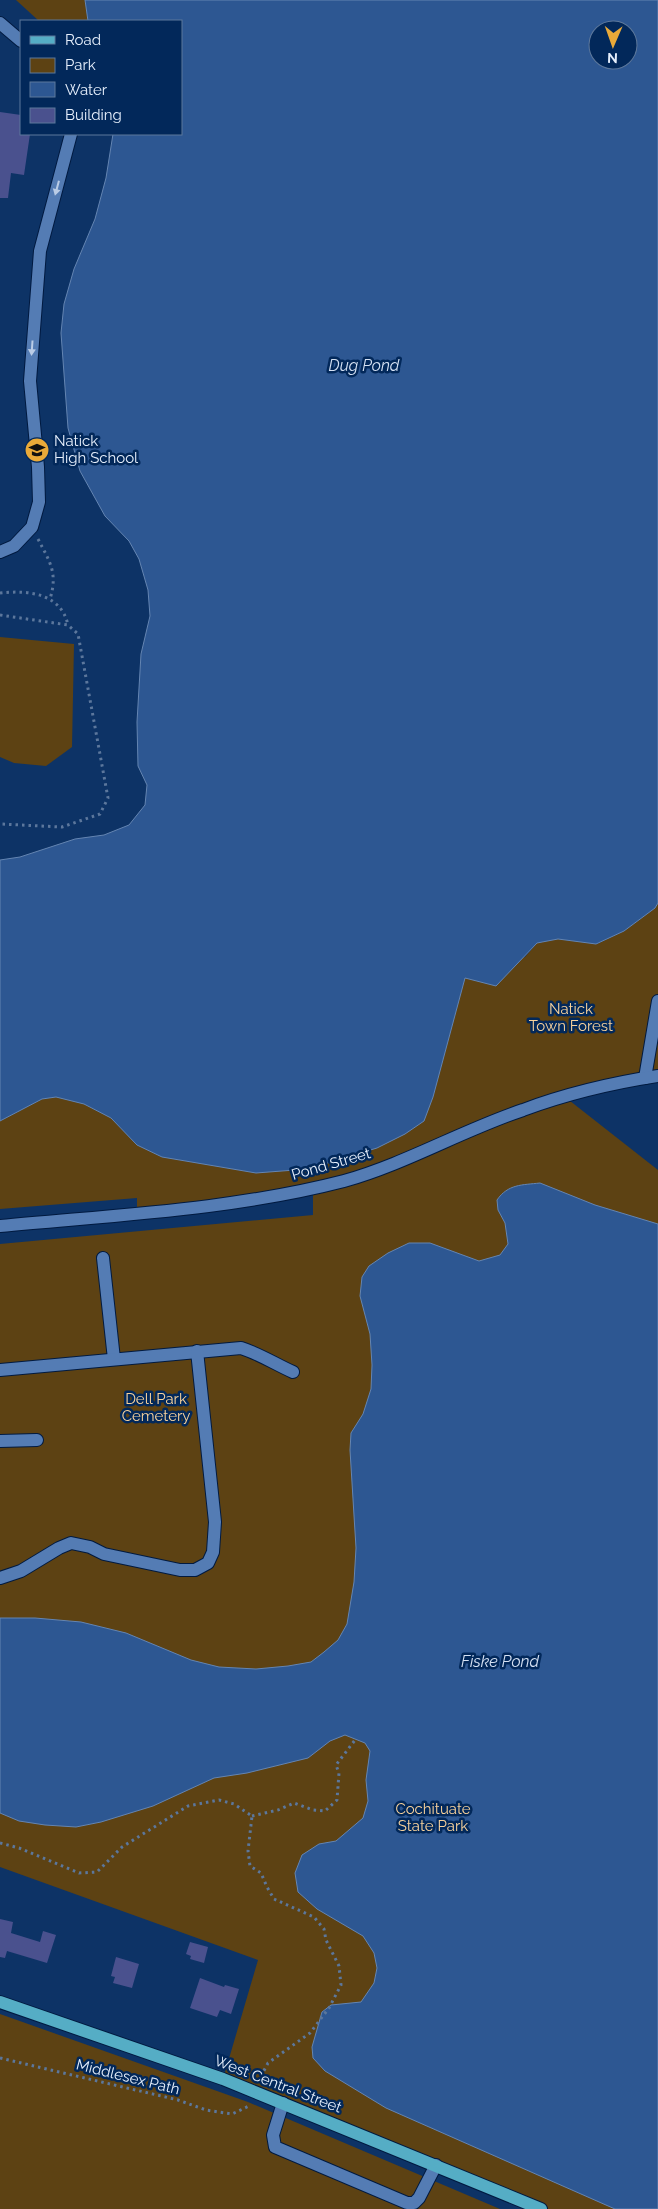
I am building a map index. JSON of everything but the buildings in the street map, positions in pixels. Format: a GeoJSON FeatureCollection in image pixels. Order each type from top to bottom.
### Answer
{"type":"FeatureCollection","features":[{"type":"Feature","properties":{"kind":"main road","name":"West Central Street"},"geometry":{"type":"LineString","coordinates":[[0,2002],[223,2079],[541,2209]]}},
{"type":"Feature","properties":{"kind":"street"},"geometry":{"type":"LineString","coordinates":[[0,23],[20,41]]}},
{"type":"Feature","properties":{"kind":"street"},"geometry":{"type":"LineString","coordinates":[[0,552],[14,546],[32,527],[39,502],[38,467],[30,380],[40,252],[71,135]]}},
{"type":"Feature","properties":{"kind":"street"},"geometry":{"type":"LineString","coordinates":[[652,1077],[658,1002]]}},
{"type":"Feature","properties":{"kind":"street","name":"Pond Street"},"geometry":{"type":"LineString","coordinates":[[0,1226],[234,1202],[313,1188],[346,1180],[380,1168],[522,1110],[610,1085],[652,1077]]}},
{"type":"Feature","properties":{"kind":"street"},"geometry":{"type":"LineString","coordinates":[[103,1258],[114,1359]]}},
{"type":"Feature","properties":{"kind":"street"},"geometry":{"type":"LineString","coordinates":[[0,1370],[241,1348],[260,1354],[276,1365],[293,1372]]}},
{"type":"Feature","properties":{"kind":"street"},"geometry":{"type":"LineString","coordinates":[[0,1578],[21,1571],[59,1548],[71,1543],[90,1547],[104,1554],[180,1570],[195,1570],[208,1563],[213,1552],[215,1522],[197,1351]]}},
{"type":"Feature","properties":{"kind":"street"},"geometry":{"type":"LineString","coordinates":[[0,1441],[36,1440]]}},
{"type":"Feature","properties":{"kind":"street"},"geometry":{"type":"LineString","coordinates":[[283,2103],[273,2135],[275,2147],[407,2204],[414,2203],[419,2198],[436,2165]]}},
{"type":"Feature","properties":{"kind":"path"},"geometry":{"type":"LineString","coordinates":[[37,537],[52,567],[54,585],[50,599]]}},
{"type":"Feature","properties":{"kind":"path"},"geometry":{"type":"LineString","coordinates":[[0,593],[28,592],[50,599],[65,612],[68,625]]}},
{"type":"Feature","properties":{"kind":"path"},"geometry":{"type":"LineString","coordinates":[[0,615],[68,625],[78,634],[108,798],[100,814],[62,827],[0,824]]}},
{"type":"Feature","properties":{"kind":"path"},"geometry":{"type":"LineString","coordinates":[[0,1843],[19,1848],[80,1873],[97,1872],[122,1847],[188,1806],[219,1800],[234,1804],[252,1816],[278,1810],[294,1803],[313,1810],[326,1811],[336,1800],[339,1773],[336,1765],[355,1740]]}},
{"type":"Feature","properties":{"kind":"path"},"geometry":{"type":"LineString","coordinates":[[252,1816],[248,1851],[250,1866],[261,1873],[266,1887],[274,1899],[314,1917],[324,1929],[326,1940],[339,1966],[341,1985],[330,2008],[310,2033],[268,2063],[260,2078]]}},
{"type":"Feature","properties":{"kind":"path","name":"Middlesex Path"},"geometry":{"type":"LineString","coordinates":[[0,2058],[178,2100],[206,2110],[232,2114],[249,2106]]}},
{"type":"Feature","properties":{"kind":"green space"},"geometry":{"type":"Polygon","coordinates":[[[16,0],[85,0],[88,20],[38,20],[16,0]]]}},
{"type":"Feature","properties":{"kind":"green space"},"geometry":{"type":"Polygon","coordinates":[[[0,637],[74,644],[72,747],[46,766],[14,763],[0,757],[0,637]]]}},
{"type":"Feature","properties":{"kind":"green space","name":"Cochituate State Park"},"geometry":{"type":"Polygon","coordinates":[[[658,903],[658,1076],[565,1097],[658,1170],[658,2209],[541,2209],[223,2079],[258,1960],[0,1867],[0,1244],[313,1215],[313,1188],[137,1213],[137,1198],[0,1209],[0,1121],[42,1099],[56,1097],[84,1104],[111,1118],[137,1145],[162,1157],[256,1173],[281,1170],[377,1148],[433,1097],[465,977],[525,957],[537,943],[558,939],[597,944],[624,931],[655,908],[658,903]]]}},
{"type":"Feature","properties":{"kind":"green space"},"geometry":{"type":"Polygon","coordinates":[[[0,2014],[248,2102],[500,2209],[0,2209],[0,2014]]]}},
{"type":"Feature","properties":{"kind":"water","name":"Dug Pond"},"geometry":{"type":"Polygon","coordinates":[[[85,0],[658,0],[658,903],[655,908],[624,931],[596,944],[558,939],[537,943],[496,986],[465,978],[433,1097],[424,1121],[405,1134],[377,1148],[308,1169],[256,1173],[162,1157],[137,1145],[111,1118],[84,1104],[56,1097],[42,1099],[0,1121],[0,860],[20,857],[75,839],[104,835],[129,825],[145,805],[147,785],[138,766],[137,722],[141,654],[150,616],[148,590],[139,559],[129,541],[105,516],[80,471],[68,428],[61,333],[64,304],[74,269],[95,219],[106,178],[113,135],[182,135],[182,20],[88,20],[85,0]]]}},
{"type":"Feature","properties":{"kind":"water","name":"Fiske Pond"},"geometry":{"type":"Polygon","coordinates":[[[540,1183],[595,1205],[658,1224],[658,2209],[615,2209],[386,2108],[325,2071],[313,2058],[312,2047],[322,2012],[331,2005],[361,2002],[374,1983],[377,1968],[374,1953],[363,1936],[317,1909],[298,1892],[295,1873],[302,1855],[319,1844],[336,1841],[363,1818],[368,1801],[366,1780],[370,1751],[365,1743],[345,1735],[330,1741],[308,1758],[247,1773],[214,1778],[153,1806],[101,1822],[76,1827],[19,1821],[0,1813],[0,1618],[35,1618],[81,1622],[126,1633],[191,1660],[219,1667],[256,1669],[311,1662],[338,1640],[347,1624],[354,1582],[356,1548],[350,1450],[351,1433],[363,1414],[371,1389],[370,1334],[360,1296],[362,1277],[369,1266],[388,1253],[409,1243],[430,1243],[479,1261],[500,1255],[508,1244],[505,1223],[498,1210],[497,1200],[511,1188],[540,1183]]]}},
{"type":"Feature","properties":{"kind":"place","name":"Natick High School"},"geometry":{"type":"Point","coordinates":[37,450]}},
{"type":"Feature","properties":{"kind":"park label","name":"Natick Town Forest"},"geometry":{"type":"Point","coordinates":[571,1018]}},
{"type":"Feature","properties":{"kind":"park label","name":"Dell Park Cemetery"},"geometry":{"type":"Point","coordinates":[156,1408]}}]}
